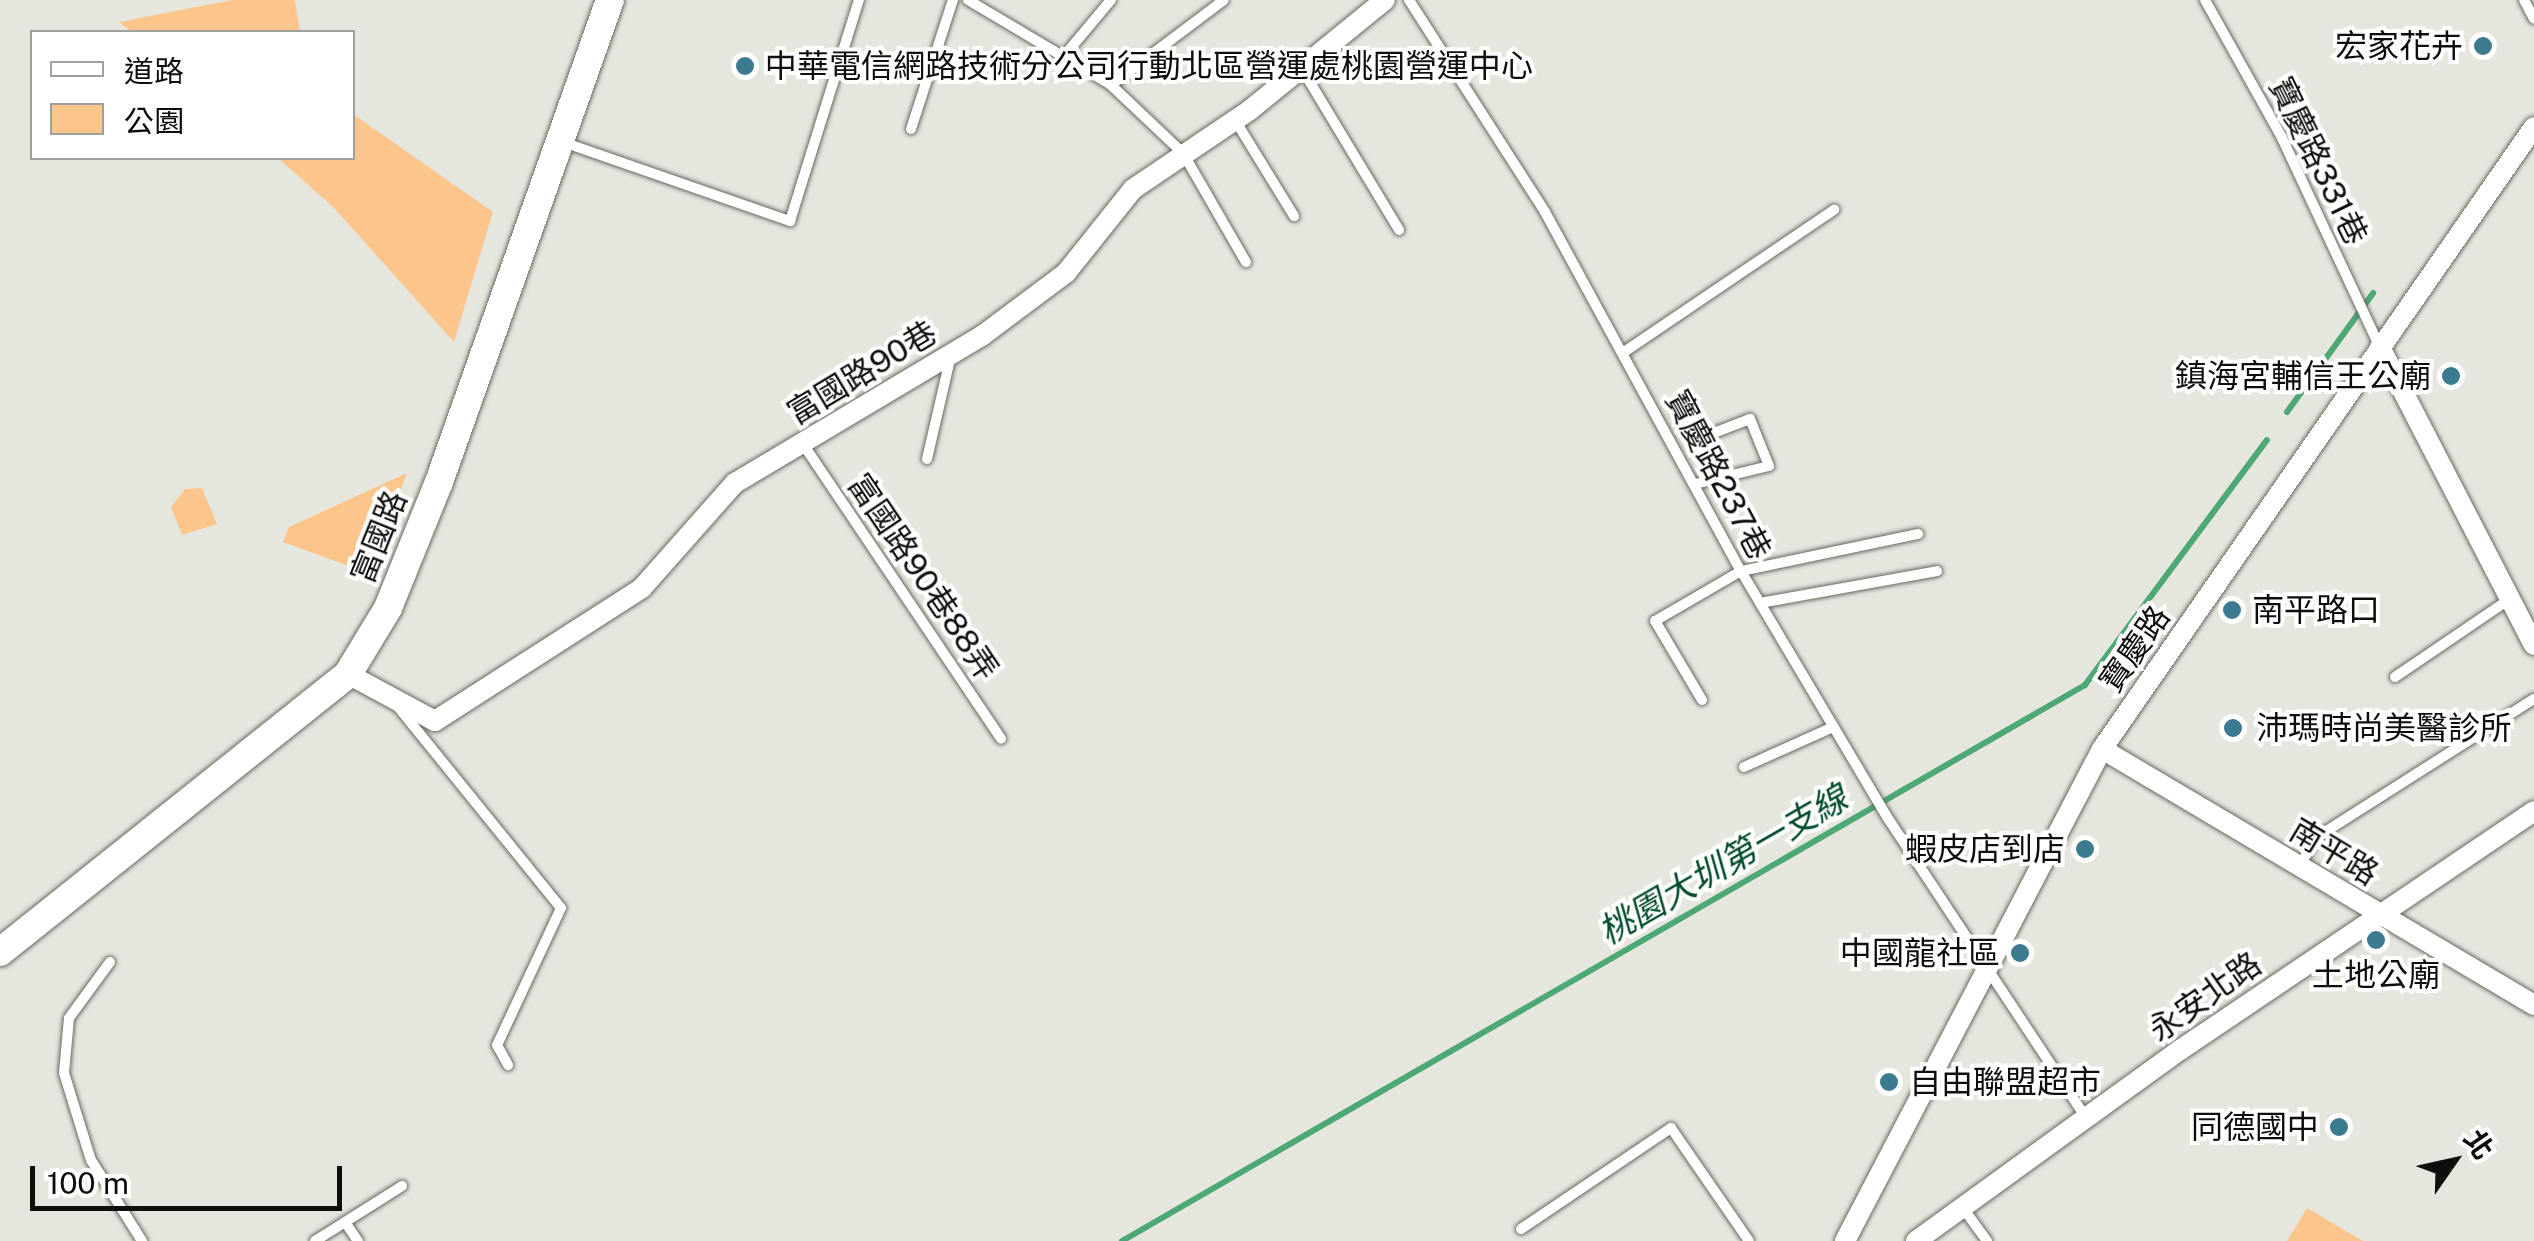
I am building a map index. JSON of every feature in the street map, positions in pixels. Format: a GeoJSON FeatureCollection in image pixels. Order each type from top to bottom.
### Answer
{"type":"FeatureCollection","features":[{"type":"Feature","properties":{"kind":"street","name":"富國路"},"geometry":{"type":"LineString","coordinates":[[0,952],[348,674],[388,608],[439,482],[610,0]]}},
{"type":"Feature","properties":{"kind":"street","name":"富國路90巷"},"geometry":{"type":"LineString","coordinates":[[348,674],[435,721],[642,588],[735,482],[951,354],[1066,273],[1133,189],[1234,120],[1385,0]]}},
{"type":"Feature","properties":{"kind":"street","name":"寶慶路"},"geometry":{"type":"LineString","coordinates":[[1845,1241],[1992,968],[2102,749],[2534,126]]}},
{"type":"Feature","properties":{"kind":"street"},"geometry":{"type":"LineString","coordinates":[[2380,348],[2507,601],[2534,645]]}},
{"type":"Feature","properties":{"kind":"street","name":"南平路"},"geometry":{"type":"LineString","coordinates":[[2102,749],[2534,1005]]}},
{"type":"Feature","properties":{"kind":"street","name":"永安北路"},"geometry":{"type":"LineString","coordinates":[[1916,1241],[2378,914],[2534,811]]}},
{"type":"Feature","properties":{"kind":"lane"},"geometry":{"type":"LineString","coordinates":[[559,141],[790,220],[859,0]]}},
{"type":"Feature","properties":{"kind":"lane"},"geometry":{"type":"LineString","coordinates":[[911,129],[954,0]]}},
{"type":"Feature","properties":{"kind":"lane"},"geometry":{"type":"LineString","coordinates":[[968,0],[1111,86],[1183,153],[1246,262]]}},
{"type":"Feature","properties":{"kind":"lane"},"geometry":{"type":"LineString","coordinates":[[1064,56],[1111,0]]}},
{"type":"Feature","properties":{"kind":"lane"},"geometry":{"type":"LineString","coordinates":[[1111,86],[1224,0]]}},
{"type":"Feature","properties":{"kind":"lane","name":"寶慶路237巷"},"geometry":{"type":"LineString","coordinates":[[1409,0],[1545,212],[1741,571],[1887,817],[1992,968],[2086,1118]]}},
{"type":"Feature","properties":{"kind":"lane","name":"寶慶路331巷"},"geometry":{"type":"LineString","coordinates":[[2205,0],[2280,136],[2380,348]]}},
{"type":"Feature","properties":{"kind":"lane"},"geometry":{"type":"LineString","coordinates":[[2524,0],[2534,18]]}},
{"type":"Feature","properties":{"kind":"lane"},"geometry":{"type":"LineString","coordinates":[[1301,68],[1399,230]]}},
{"type":"Feature","properties":{"kind":"lane"},"geometry":{"type":"LineString","coordinates":[[1234,120],[1294,216]]}},
{"type":"Feature","properties":{"kind":"lane"},"geometry":{"type":"LineString","coordinates":[[1624,352],[1834,210]]}},
{"type":"Feature","properties":{"kind":"lane"},"geometry":{"type":"LineString","coordinates":[[926,459],[951,354]]}},
{"type":"Feature","properties":{"kind":"lane"},"geometry":{"type":"LineString","coordinates":[[1694,484],[1769,466],[1750,419],[1713,433]]}},
{"type":"Feature","properties":{"kind":"lane","name":"富國路90巷88弄"},"geometry":{"type":"LineString","coordinates":[[803,444],[1002,738]]}},
{"type":"Feature","properties":{"kind":"lane"},"geometry":{"type":"LineString","coordinates":[[1702,700],[1655,621],[1741,571],[1918,534]]}},
{"type":"Feature","properties":{"kind":"lane"},"geometry":{"type":"LineString","coordinates":[[1760,604],[1938,572]]}},
{"type":"Feature","properties":{"kind":"lane"},"geometry":{"type":"LineString","coordinates":[[2395,677],[2507,601]]}},
{"type":"Feature","properties":{"kind":"lane"},"geometry":{"type":"LineString","coordinates":[[388,696],[561,908],[497,1045],[508,1065]]}},
{"type":"Feature","properties":{"kind":"lane"},"geometry":{"type":"LineString","coordinates":[[2300,865],[2317,837],[2534,699]]}},
{"type":"Feature","properties":{"kind":"lane"},"geometry":{"type":"LineString","coordinates":[[1744,767],[1834,726]]}},
{"type":"Feature","properties":{"kind":"lane"},"geometry":{"type":"LineString","coordinates":[[110,962],[69,1018],[64,1073],[91,1160],[142,1241]]}},
{"type":"Feature","properties":{"kind":"lane"},"geometry":{"type":"LineString","coordinates":[[1521,1229],[1670,1128],[1749,1241]]}},
{"type":"Feature","properties":{"kind":"lane"},"geometry":{"type":"LineString","coordinates":[[315,1241],[402,1186]]}},
{"type":"Feature","properties":{"kind":"lane"},"geometry":{"type":"LineString","coordinates":[[1962,1207],[1987,1241]]}},
{"type":"Feature","properties":{"kind":"lane"},"geometry":{"type":"LineString","coordinates":[[345,1222],[358,1241]]}},
{"type":"Feature","properties":{"kind":"green space"},"geometry":{"type":"Polygon","coordinates":[[[232,0],[295,0],[300,30],[129,30],[119,22],[232,0]]]}},
{"type":"Feature","properties":{"kind":"green space"},"geometry":{"type":"Polygon","coordinates":[[[355,115],[493,212],[454,342],[334,208],[280,160],[355,160],[355,115]]]}},
{"type":"Feature","properties":{"kind":"green space"},"geometry":{"type":"Polygon","coordinates":[[[407,473],[368,573],[283,542],[289,527],[407,473]]]}},
{"type":"Feature","properties":{"kind":"green space"},"geometry":{"type":"Polygon","coordinates":[[[202,488],[217,524],[182,535],[171,507],[185,489],[202,488]]]}},
{"type":"Feature","properties":{"kind":"green space"},"geometry":{"type":"Polygon","coordinates":[[[2307,1208],[2363,1241],[2287,1241],[2307,1208]]]}},
{"type":"Feature","properties":{"kind":"waterway","name":"桃園大圳第一支線"},"geometry":{"type":"LineString","coordinates":[[2287,412],[2373,293]]}},
{"type":"Feature","properties":{"kind":"waterway","name":"桃園大圳第一支線"},"geometry":{"type":"LineString","coordinates":[[1122,1241],[2085,685],[2267,440]]}},
{"type":"Feature","properties":{"kind":"place","name":"宏家花卉"},"geometry":{"type":"Point","coordinates":[2483,46]}},
{"type":"Feature","properties":{"kind":"place","name":"中華電信網路技術分公司行動北區營運處桃園營運中心"},"geometry":{"type":"Point","coordinates":[745,66]}},
{"type":"Feature","properties":{"kind":"place","name":"鎮海宮輔信王公廟"},"geometry":{"type":"Point","coordinates":[2451,376]}},
{"type":"Feature","properties":{"kind":"place","name":"南平路口"},"geometry":{"type":"Point","coordinates":[2232,610]}},
{"type":"Feature","properties":{"kind":"place","name":"沛瑪時尚美醫診所"},"geometry":{"type":"Point","coordinates":[2233,728]}},
{"type":"Feature","properties":{"kind":"place","name":"蝦皮店到店"},"geometry":{"type":"Point","coordinates":[2085,849]}},
{"type":"Feature","properties":{"kind":"place","name":"土地公廟"},"geometry":{"type":"Point","coordinates":[2376,940]}},
{"type":"Feature","properties":{"kind":"place","name":"中國龍社區"},"geometry":{"type":"Point","coordinates":[2020,953]}},
{"type":"Feature","properties":{"kind":"place","name":"自由聯盟超市"},"geometry":{"type":"Point","coordinates":[1889,1082]}},
{"type":"Feature","properties":{"kind":"place","name":"同德國中"},"geometry":{"type":"Point","coordinates":[2339,1127]}}]}
